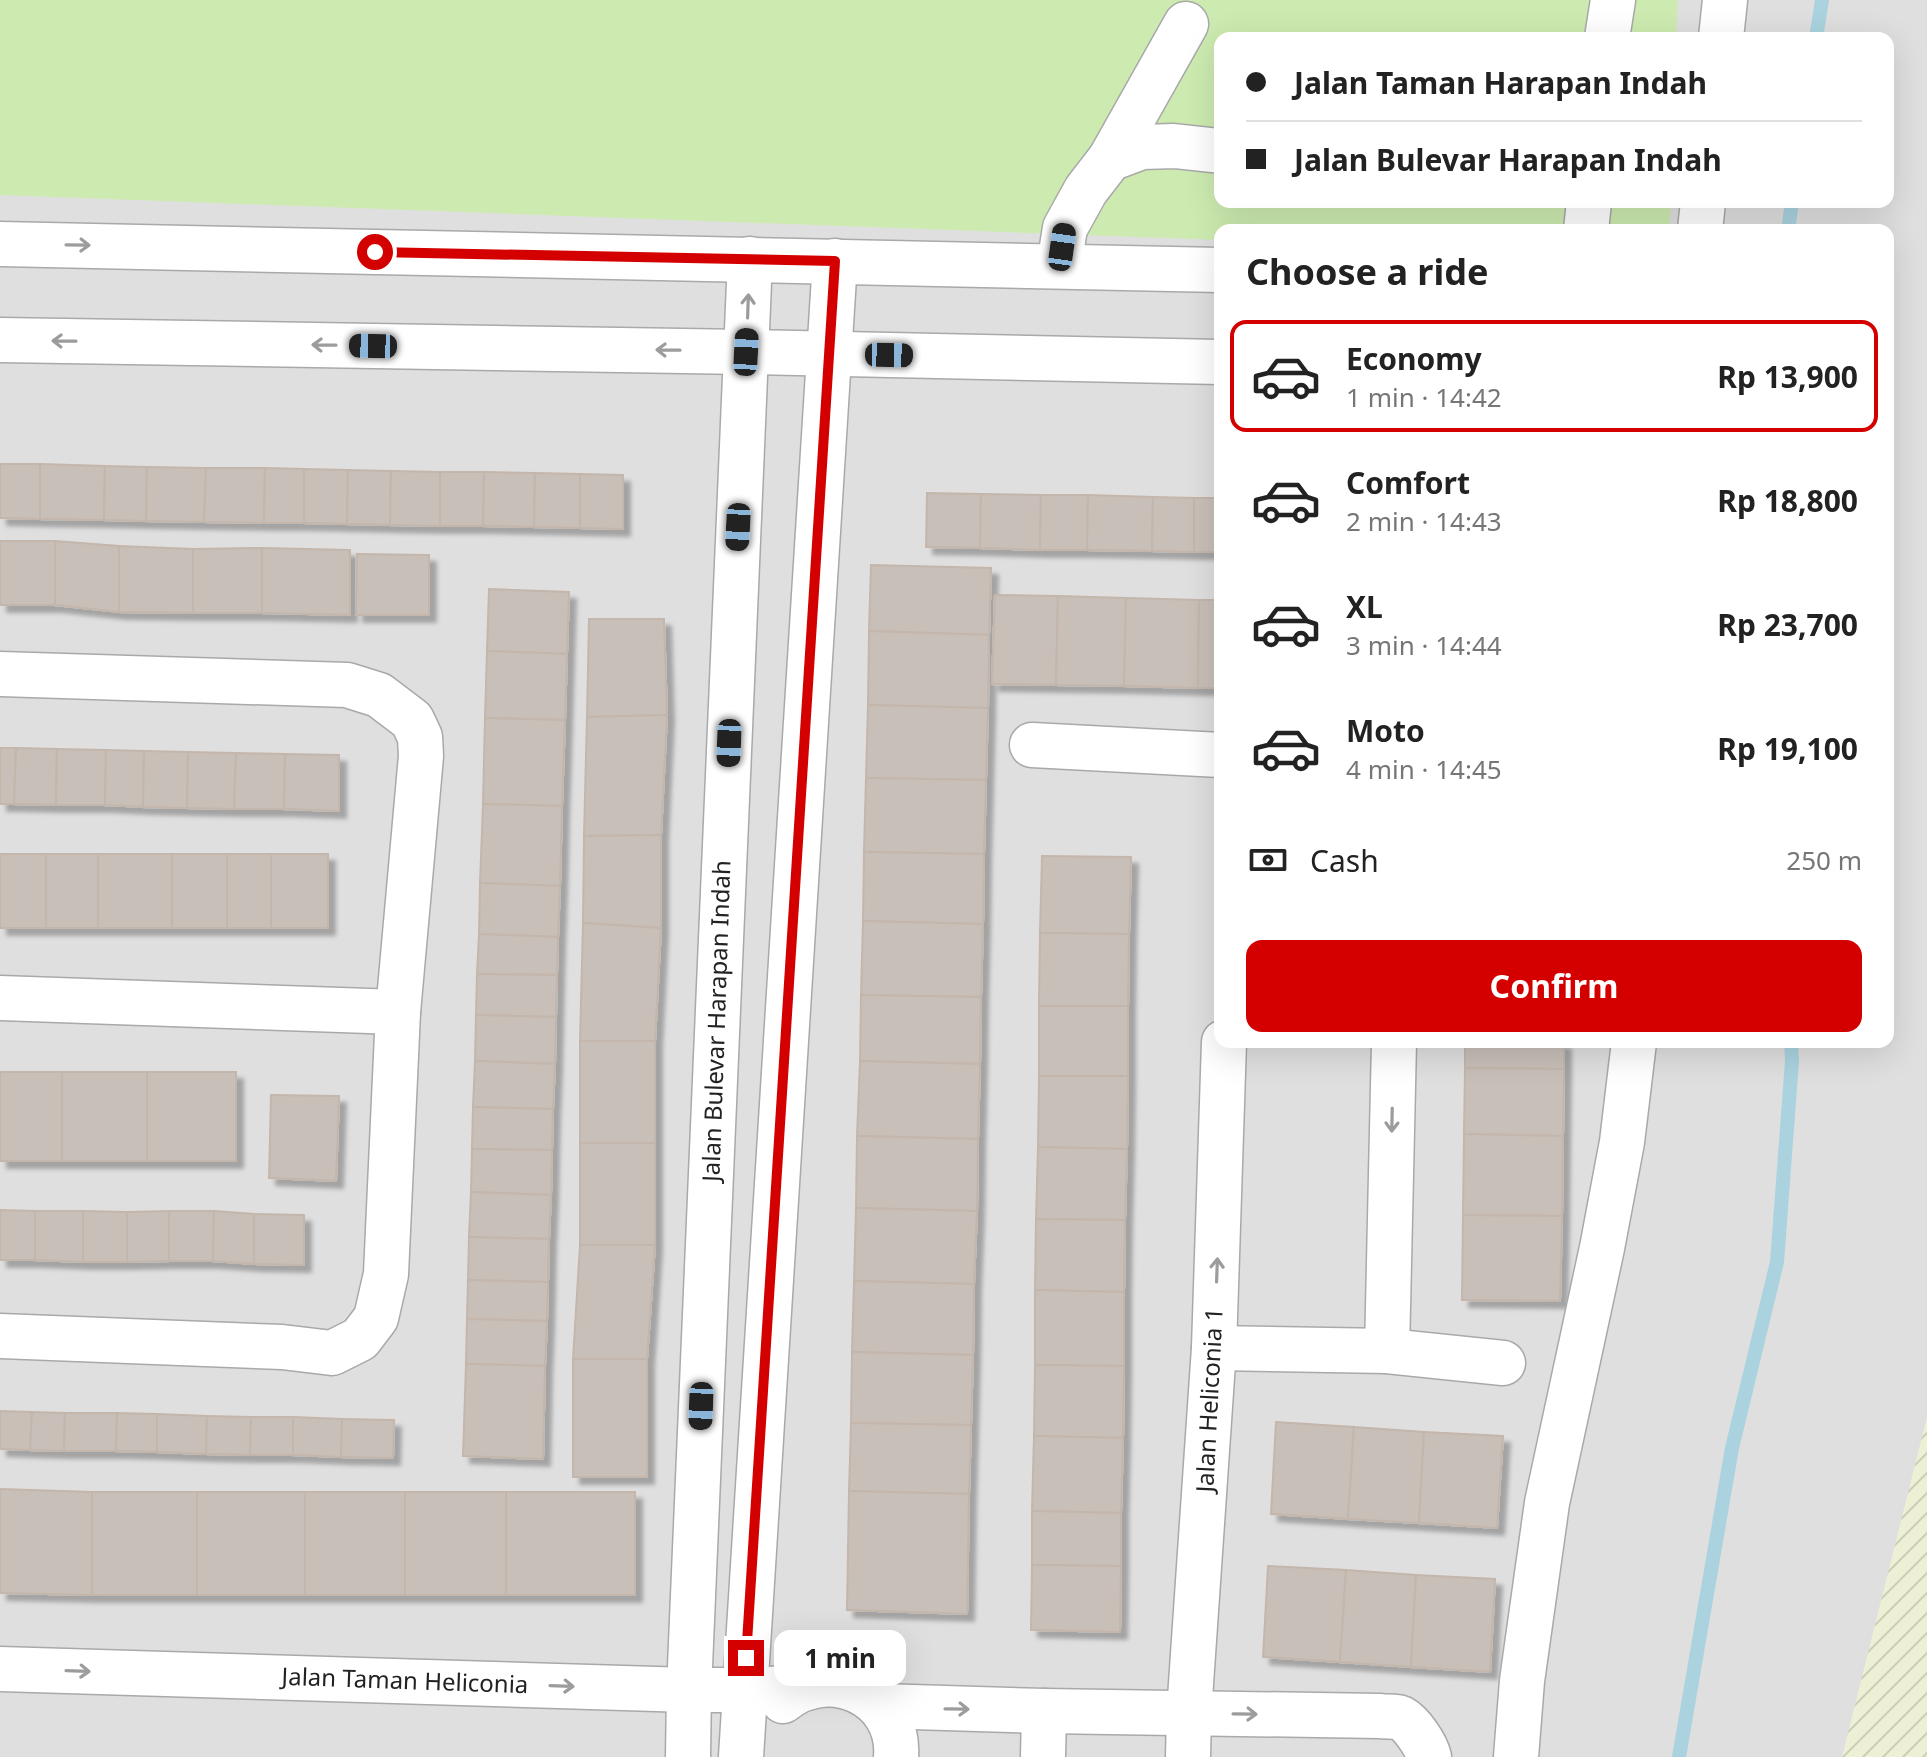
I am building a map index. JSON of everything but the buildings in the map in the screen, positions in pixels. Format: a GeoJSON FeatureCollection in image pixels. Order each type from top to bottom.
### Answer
{"type":"FeatureCollection","features":[{"type":"Feature","properties":{"kind":"street"},"geometry":{"type":"LineString","coordinates":[[1608,32],[1613,0]]}},
{"type":"Feature","properties":{"kind":"street"},"geometry":{"type":"LineString","coordinates":[[1722,32],[1725,0]]}},
{"type":"Feature","properties":{"kind":"street"},"geometry":{"type":"LineString","coordinates":[[1059,266],[1065,228],[1086,190],[1110,159],[1186,24]]}},
{"type":"Feature","properties":{"kind":"street"},"geometry":{"type":"LineString","coordinates":[[1110,159],[1142,147],[1174,146],[1214,150]]}},
{"type":"Feature","properties":{"kind":"street"},"geometry":{"type":"LineString","coordinates":[[0,244],[1214,270]]}},
{"type":"Feature","properties":{"kind":"street","name":"Jalan Bulevar Harapan Indah"},"geometry":{"type":"LineString","coordinates":[[688,1757],[750,259]]}},
{"type":"Feature","properties":{"kind":"street"},"geometry":{"type":"LineString","coordinates":[[741,1757],[835,261]]}},
{"type":"Feature","properties":{"kind":"street"},"geometry":{"type":"LineString","coordinates":[[0,340],[1214,362]]}},
{"type":"Feature","properties":{"kind":"street"},"geometry":{"type":"LineString","coordinates":[[0,674],[347,685],[379,695],[412,720],[420,737],[421,756],[398,1012],[386,1274],[376,1318],[360,1339],[332,1353],[282,1347],[0,1336]]}},
{"type":"Feature","properties":{"kind":"street"},"geometry":{"type":"LineString","coordinates":[[1032,745],[1214,755]]}},
{"type":"Feature","properties":{"kind":"street"},"geometry":{"type":"LineString","coordinates":[[0,998],[398,1012]]}},
{"type":"Feature","properties":{"kind":"street","name":"Jalan Heliconia 1"},"geometry":{"type":"LineString","coordinates":[[1188,1757],[1214,1348],[1224,1048]]}},
{"type":"Feature","properties":{"kind":"street"},"geometry":{"type":"LineString","coordinates":[[1387,1351],[1394,1048]]}},
{"type":"Feature","properties":{"kind":"street"},"geometry":{"type":"LineString","coordinates":[[1516,1757],[1522,1681],[1547,1503],[1605,1233],[1622,1142],[1633,1048]]}},
{"type":"Feature","properties":{"kind":"street"},"geometry":{"type":"LineString","coordinates":[[1214,1348],[1387,1351],[1503,1363]]}},
{"type":"Feature","properties":{"kind":"street","name":"Jalan Taman Heliconia"},"geometry":{"type":"LineString","coordinates":[[0,1669],[689,1690],[835,1684],[859,1691],[880,1706]]}},
{"type":"Feature","properties":{"kind":"street"},"geometry":{"type":"LineString","coordinates":[[761,1757],[760,1744],[768,1718],[786,1699],[810,1687]]}},
{"type":"Feature","properties":{"kind":"street"},"geometry":{"type":"LineString","coordinates":[[880,1706],[1380,1716],[1401,1718],[1416,1732],[1429,1757]]}},
{"type":"Feature","properties":{"kind":"street"},"geometry":{"type":"LineString","coordinates":[[880,1706],[891,1724],[897,1746],[896,1757]]}},
{"type":"Feature","properties":{"kind":"street"},"geometry":{"type":"LineString","coordinates":[[1043,1757],[1044,1711]]}},
{"type":"Feature","properties":{"kind":"shaded area"},"geometry":{"type":"Polygon","coordinates":[[[0,0],[1927,0],[1927,1757],[0,1757],[0,0]]]}},
{"type":"Feature","properties":{"kind":"green space"},"geometry":{"type":"Polygon","coordinates":[[[0,0],[1678,0],[1676,32],[1214,32],[1214,208],[1671,208],[1669,224],[1214,224],[1214,240],[0,195],[0,0]]]}},
{"type":"Feature","properties":{"kind":"green space"},"geometry":{"type":"Polygon","coordinates":[[[1927,1417],[1927,1757],[1842,1757],[1927,1417]]]}},
{"type":"Feature","properties":{"kind":"waterway"},"geometry":{"type":"LineString","coordinates":[[1817,32],[1822,0]]}},
{"type":"Feature","properties":{"kind":"waterway"},"geometry":{"type":"LineString","coordinates":[[1789,224],[1791,208]]}},
{"type":"Feature","properties":{"kind":"waterway"},"geometry":{"type":"LineString","coordinates":[[1679,1757],[1732,1448],[1777,1262],[1791,1048]]}},
{"type":"Feature","properties":{"kind":"route"},"geometry":{"type":"LineString","coordinates":[[375,252],[835,261],[746,1658]]}}]}
